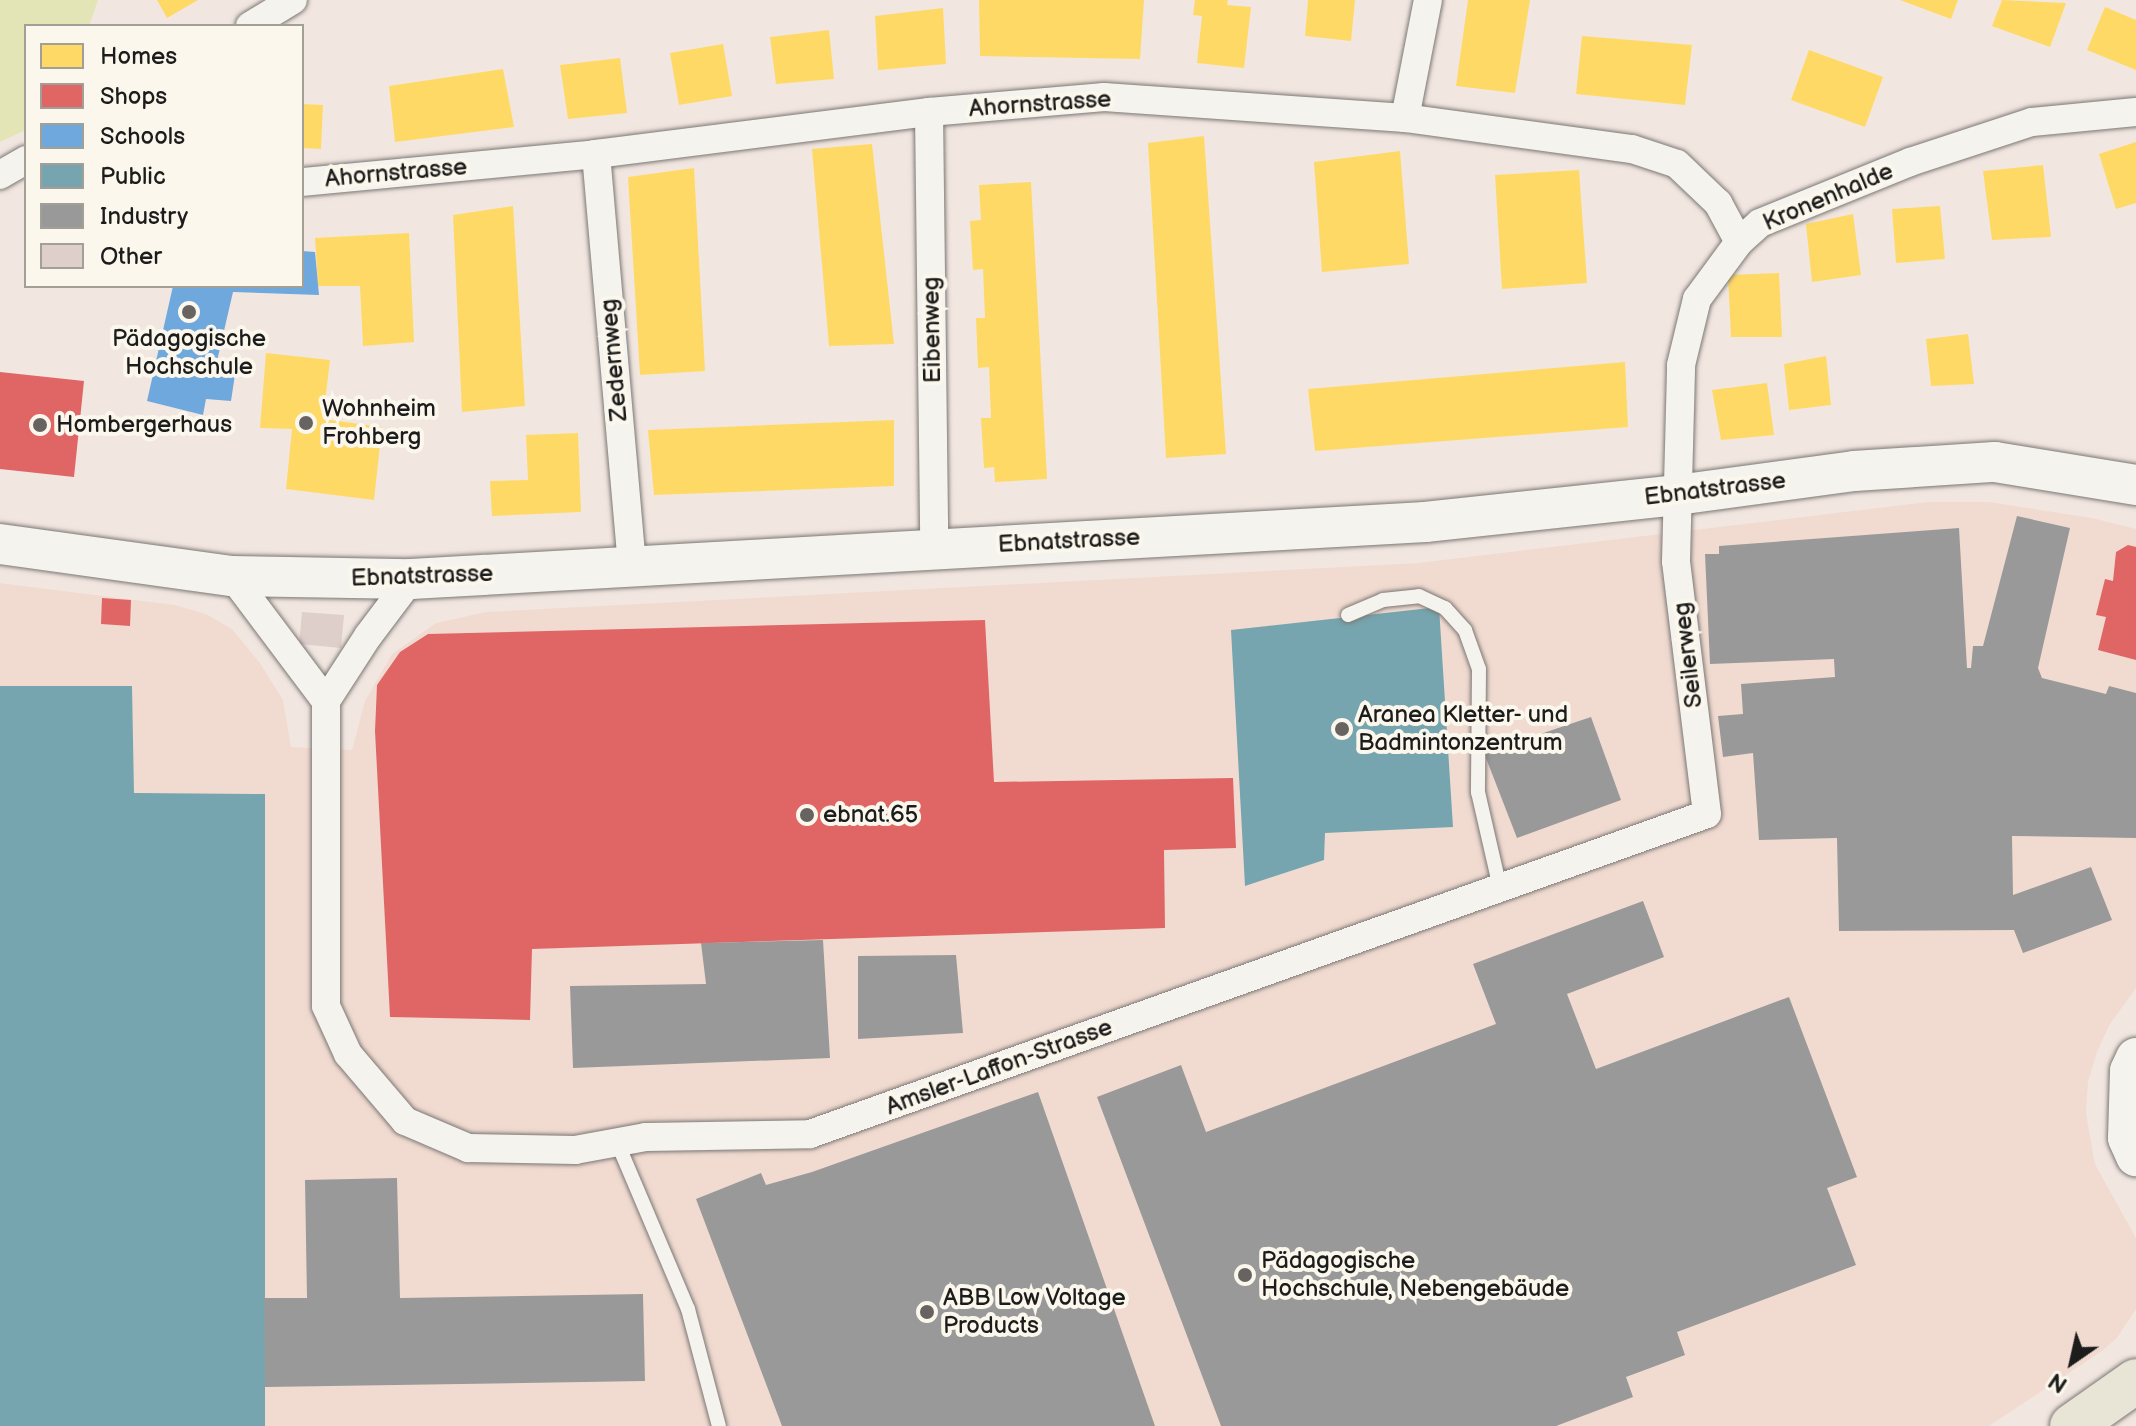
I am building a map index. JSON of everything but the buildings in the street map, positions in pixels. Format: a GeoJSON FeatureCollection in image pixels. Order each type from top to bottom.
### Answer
{"type":"FeatureCollection","features":[{"type":"Feature","properties":{"kind":"main road"},"geometry":{"type":"LineString","coordinates":[[2072,1426],[2136,1381]]}},
{"type":"Feature","properties":{"kind":"street"},"geometry":{"type":"LineString","coordinates":[[253,24],[293,0]]}},
{"type":"Feature","properties":{"kind":"street"},"geometry":{"type":"LineString","coordinates":[[1405,118],[1428,0]]}},
{"type":"Feature","properties":{"kind":"street","name":"Ahornstrasse"},"geometry":{"type":"LineString","coordinates":[[304,182],[596,154],[929,112],[1104,97],[1405,118],[1632,149],[1677,164],[1718,203],[1739,242]]}},
{"type":"Feature","properties":{"kind":"street","name":"Eibenweg"},"geometry":{"type":"LineString","coordinates":[[929,112],[934,549]]}},
{"type":"Feature","properties":{"kind":"street","name":"Kronenhalde"},"geometry":{"type":"LineString","coordinates":[[1677,495],[1681,365],[1697,299],[1739,242],[1760,223],[1910,162],[2032,122],[2136,112]]}},
{"type":"Feature","properties":{"kind":"street","name":"Zedernweg"},"geometry":{"type":"LineString","coordinates":[[596,154],[632,566]]}},
{"type":"Feature","properties":{"kind":"street"},"geometry":{"type":"LineString","coordinates":[[0,175],[24,161]]}},
{"type":"Feature","properties":{"kind":"street","name":"Ebnatstrasse"},"geometry":{"type":"LineString","coordinates":[[0,544],[232,576],[411,579],[1425,522],[1677,495],[1854,471],[1995,462],[2136,485]]}},
{"type":"Feature","properties":{"kind":"street","name":"Seilerweg"},"geometry":{"type":"LineString","coordinates":[[1677,495],[1676,561],[1707,814]]}},
{"type":"Feature","properties":{"kind":"street"},"geometry":{"type":"LineString","coordinates":[[232,576],[326,701],[411,579]]}},
{"type":"Feature","properties":{"kind":"street","name":"Amsler-Laffon-Strasse"},"geometry":{"type":"LineString","coordinates":[[326,701],[326,1006],[348,1054],[405,1121],[468,1148],[575,1150],[646,1137],[810,1134],[1707,814]]}},
{"type":"Feature","properties":{"kind":"street"},"geometry":{"type":"LineString","coordinates":[[2136,1058],[2130,1071],[2128,1138],[2136,1156]]}},
{"type":"Feature","properties":{"kind":"lane"},"geometry":{"type":"LineString","coordinates":[[1348,615],[1383,600],[1419,596],[1445,608],[1465,630],[1479,669],[1478,792],[1500,888]]}},
{"type":"Feature","properties":{"kind":"lane"},"geometry":{"type":"LineString","coordinates":[[617,1142],[688,1309],[719,1426]]}},
{"type":"Feature","properties":{"kind":"shaded area"},"geometry":{"type":"Polygon","coordinates":[[[1928,502],[1989,502],[2092,518],[2136,529],[2136,988],[2110,1024],[2097,1052],[2088,1082],[2086,1113],[2095,1164],[2136,1238],[2136,1309],[2117,1338],[2102,1351],[1989,1426],[0,1426],[0,583],[175,605],[206,614],[232,629],[260,663],[283,700],[291,747],[352,750],[365,701],[392,654],[436,623],[486,612],[1418,563],[1928,502]]]}},
{"type":"Feature","properties":{"kind":"green space"},"geometry":{"type":"Polygon","coordinates":[[[0,0],[98,0],[90,24],[24,24],[24,131],[0,142],[0,0]]]}},
{"type":"Feature","properties":{"kind":"place","name":"Pädagogische Hochschule"},"geometry":{"type":"Point","coordinates":[189,312]}},
{"type":"Feature","properties":{"kind":"place","name":"Wohnheim Frohberg"},"geometry":{"type":"Point","coordinates":[306,423]}},
{"type":"Feature","properties":{"kind":"place","name":"Hombergerhaus"},"geometry":{"type":"Point","coordinates":[40,425]}},
{"type":"Feature","properties":{"kind":"place","name":"Aranea Kletter- und Badmintonzentrum"},"geometry":{"type":"Point","coordinates":[1342,729]}},
{"type":"Feature","properties":{"kind":"place","name":"ebnat.65"},"geometry":{"type":"Point","coordinates":[807,815]}},
{"type":"Feature","properties":{"kind":"place","name":"Pädagogische Hochschule, Nebengebäude"},"geometry":{"type":"Point","coordinates":[1245,1275]}},
{"type":"Feature","properties":{"kind":"place","name":"ABB Low Voltage Products"},"geometry":{"type":"Point","coordinates":[927,1312]}}]}
